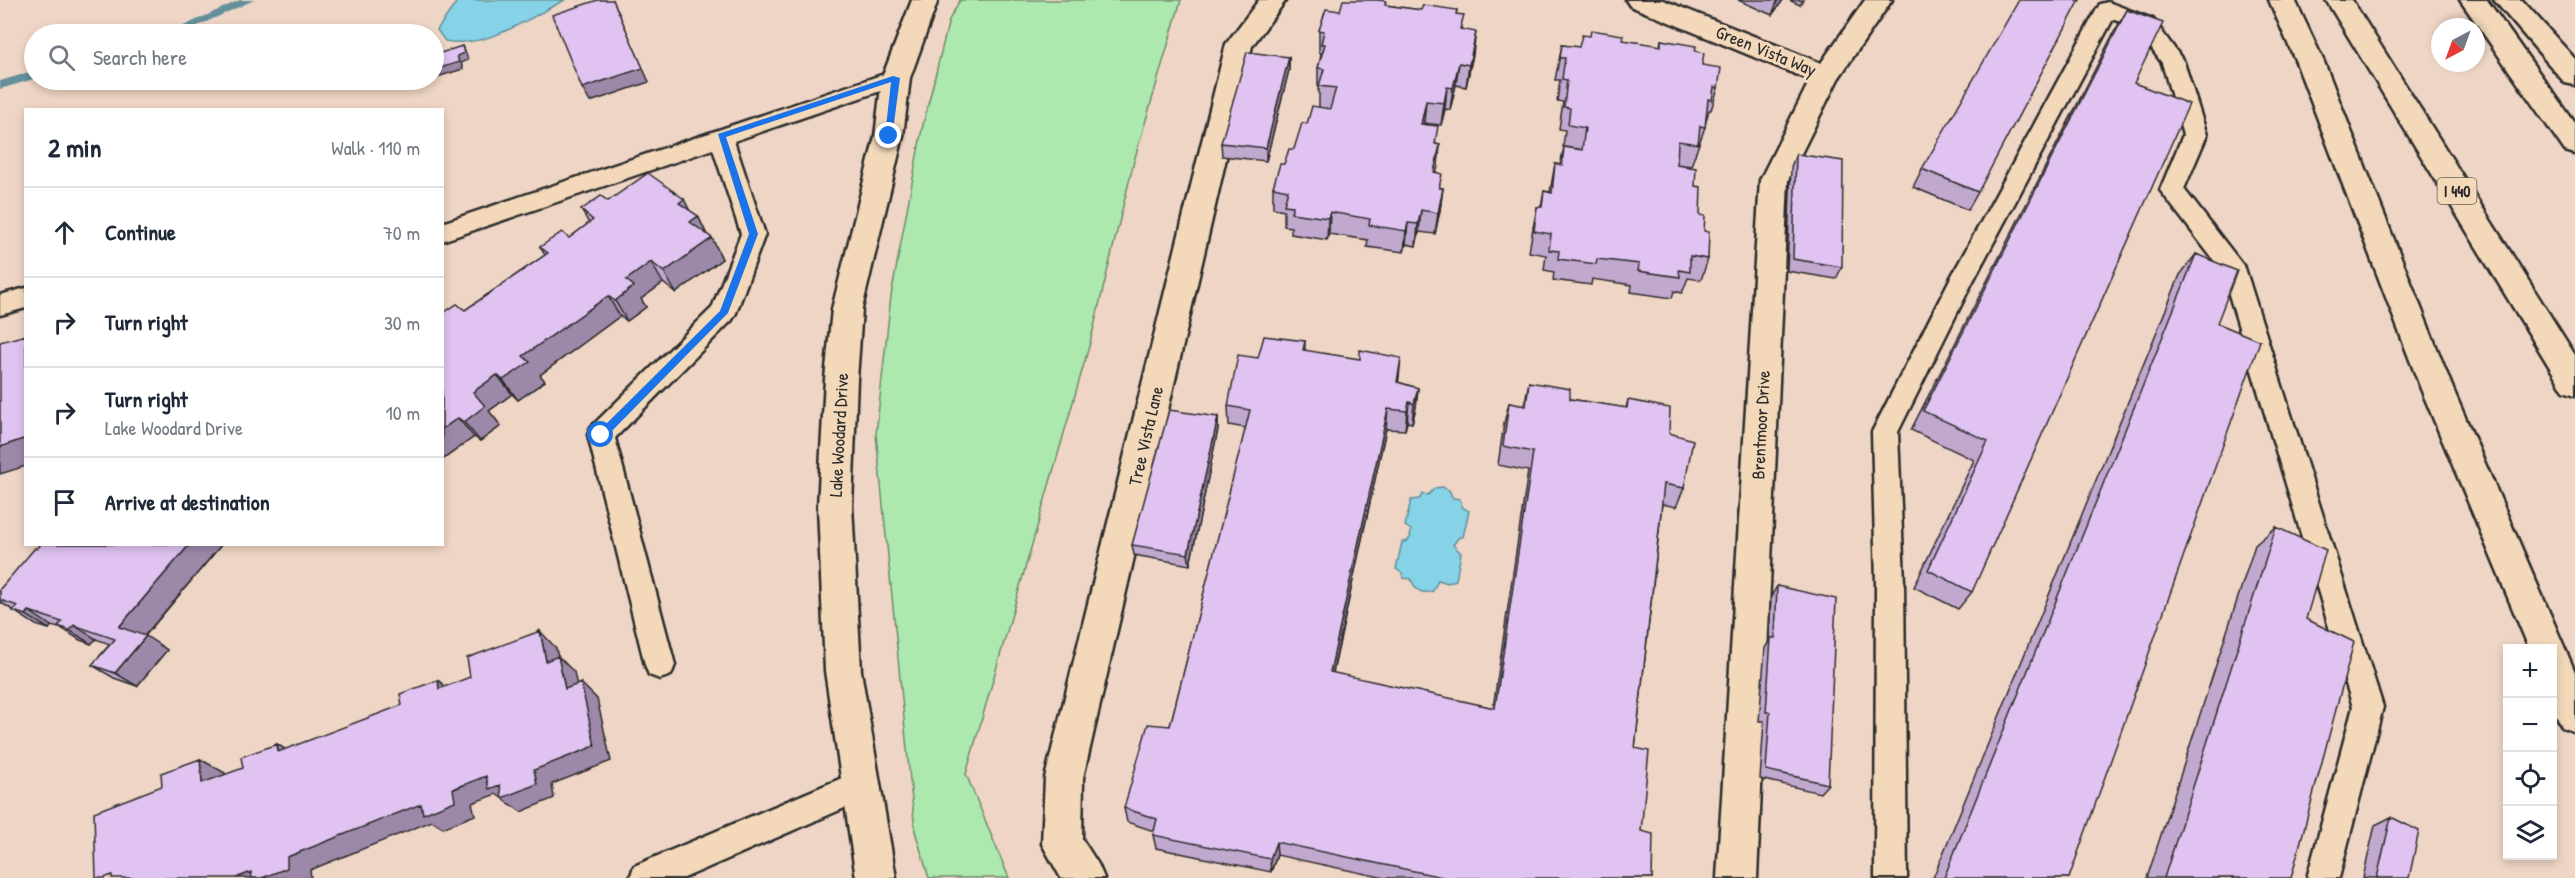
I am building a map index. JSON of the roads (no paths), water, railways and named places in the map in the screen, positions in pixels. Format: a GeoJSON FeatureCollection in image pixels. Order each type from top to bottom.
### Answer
{"type":"FeatureCollection","features":[{"type":"Feature","properties":{"kind":"main road","name":"Lake Woodard Drive"},"geometry":{"type":"LineString","coordinates":[[876,878],[843,671],[835,506],[840,402],[847,309],[889,136],[896,78],[925,0]]}},
{"type":"Feature","properties":{"kind":"main road","name":"Tree Vista Lane"},"geometry":{"type":"LineString","coordinates":[[1084,878],[1062,844],[1064,778],[1239,44],[1273,0]]}},
{"type":"Feature","properties":{"kind":"main road","name":"Green Vista Way"},"geometry":{"type":"LineString","coordinates":[[1639,0],[1826,76]]}},
{"type":"Feature","properties":{"kind":"main road","name":"Brentmoor Drive"},"geometry":{"type":"LineString","coordinates":[[1737,878],[1774,180],[1826,76],[1879,0]]}},
{"type":"Feature","properties":{"kind":"main road"},"geometry":{"type":"LineString","coordinates":[[2282,0],[2310,62],[2438,389],[2545,644]]}},
{"type":"Feature","properties":{"kind":"main road","name":"I 440"},"geometry":{"type":"LineString","coordinates":[[2338,0],[2575,382]]}},
{"type":"Feature","properties":{"kind":"main road"},"geometry":{"type":"LineString","coordinates":[[2473,0],[2575,144]]}},
{"type":"Feature","properties":{"kind":"main road"},"geometry":{"type":"LineString","coordinates":[[2507,0],[2575,76]]}},
{"type":"Feature","properties":{"kind":"main road"},"geometry":{"type":"LineString","coordinates":[[2557,672],[2575,715]]}},
{"type":"Feature","properties":{"kind":"lane"},"geometry":{"type":"LineString","coordinates":[[1891,878],[1890,583],[1885,432],[1961,281],[2108,9],[2145,24],[2173,62],[2195,135],[2172,190],[2233,268],[2368,707],[2323,878]]}},
{"type":"Feature","properties":{"kind":"lane"},"geometry":{"type":"LineString","coordinates":[[444,231],[896,78]]}},
{"type":"Feature","properties":{"kind":"lane"},"geometry":{"type":"LineString","coordinates":[[660,665],[601,435],[723,313],[753,234],[721,136]]}},
{"type":"Feature","properties":{"kind":"lane"},"geometry":{"type":"LineString","coordinates":[[0,305],[24,299]]}},
{"type":"Feature","properties":{"kind":"lane"},"geometry":{"type":"LineString","coordinates":[[646,878],[861,785]]}},
{"type":"Feature","properties":{"kind":"water"},"geometry":{"type":"Polygon","coordinates":[[[458,0],[565,0],[507,30],[477,40],[445,41],[444,24],[441,24],[458,0]]]}},
{"type":"Feature","properties":{"kind":"water"},"geometry":{"type":"Polygon","coordinates":[[[1442,487],[1449,490],[1453,498],[1460,499],[1462,507],[1469,511],[1463,537],[1459,537],[1453,545],[1461,553],[1456,580],[1448,583],[1438,580],[1433,591],[1422,592],[1414,586],[1411,579],[1403,578],[1403,574],[1396,569],[1402,542],[1410,538],[1411,530],[1405,526],[1411,500],[1419,499],[1423,494],[1428,495],[1435,488],[1442,487]]]}},
{"type":"Feature","properties":{"kind":"waterway"},"geometry":{"type":"LineString","coordinates":[[194,24],[249,0]]}},
{"type":"Feature","properties":{"kind":"waterway"},"geometry":{"type":"LineString","coordinates":[[0,85],[24,78]]}}]}
